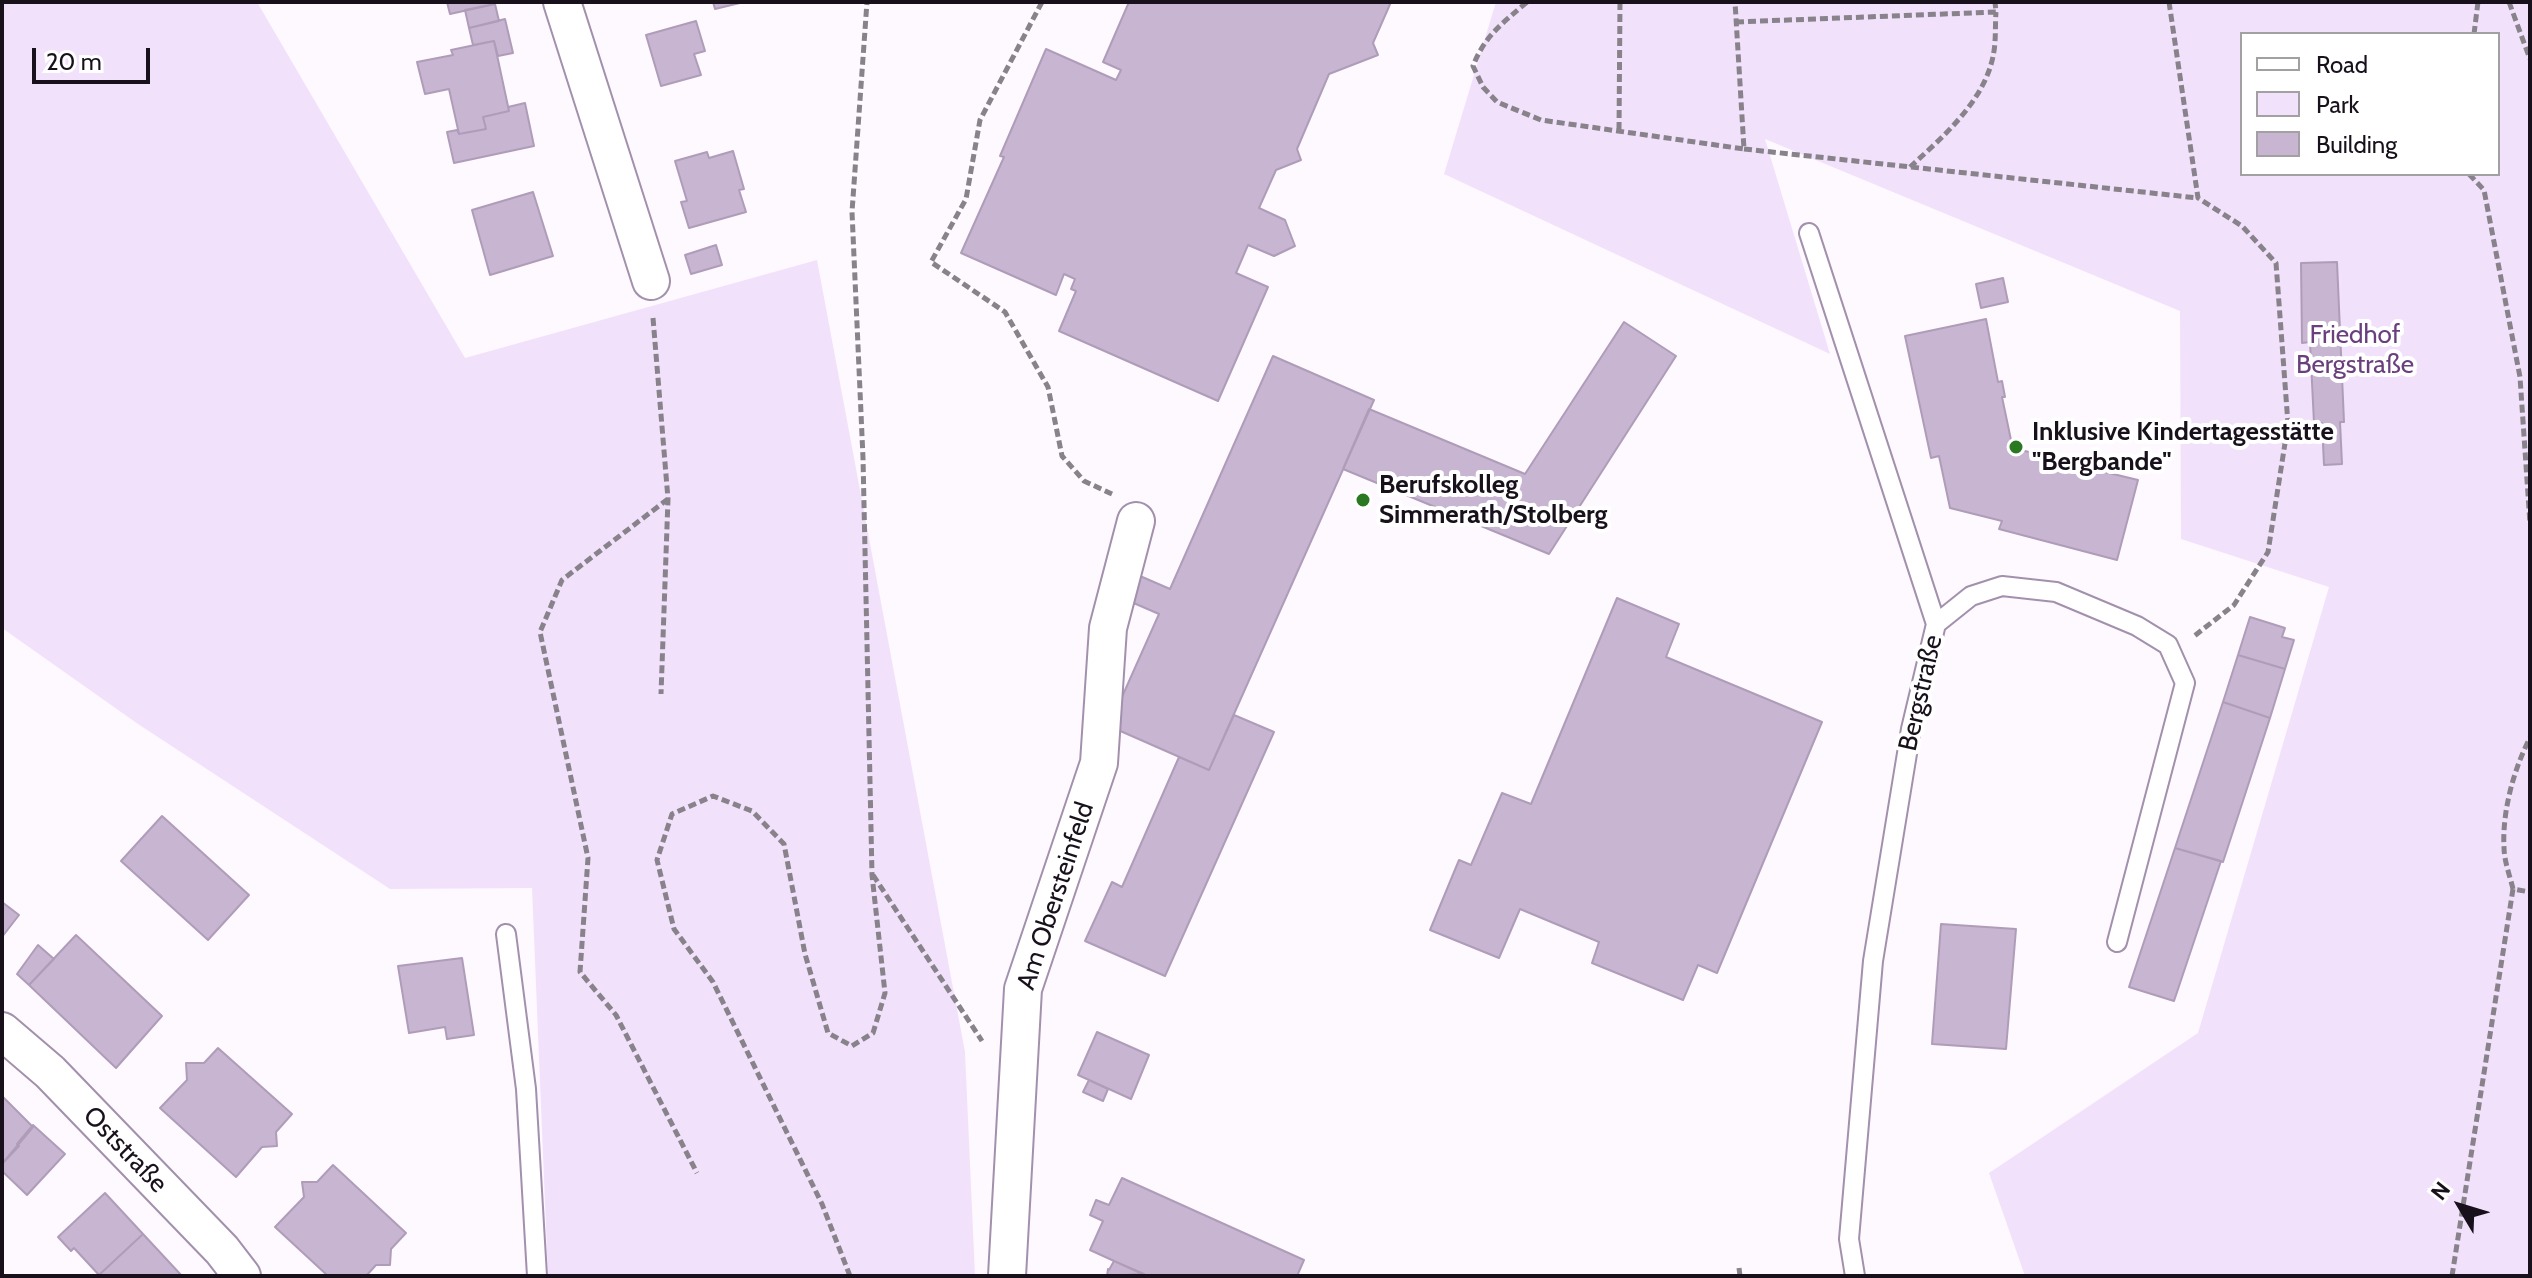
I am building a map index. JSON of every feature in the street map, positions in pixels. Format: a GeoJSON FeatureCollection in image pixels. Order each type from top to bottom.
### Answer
{"type":"FeatureCollection","features":[{"type":"Feature","properties":{"kind":"street"},"geometry":{"type":"LineString","coordinates":[[562,2],[651,281]]}},
{"type":"Feature","properties":{"kind":"street","name":"Am Obersteinfeld"},"geometry":{"type":"LineString","coordinates":[[1007,1276],[1023,989],[1099,763],[1108,628],[1136,521]]}},
{"type":"Feature","properties":{"kind":"street","name":"Oststraße"},"geometry":{"type":"LineString","coordinates":[[2,1031],[50,1072],[222,1250],[242,1276]]}},
{"type":"Feature","properties":{"kind":"lane"},"geometry":{"type":"LineString","coordinates":[[1809,233],[1936,624]]}},
{"type":"Feature","properties":{"kind":"lane","name":"Bergstraße"},"geometry":{"type":"LineString","coordinates":[[1855,1276],[1849,1239],[1873,961],[1911,729],[1936,624],[1971,596],[2002,586],[2056,592],[2137,626],[2168,645],[2172,654]]}},
{"type":"Feature","properties":{"kind":"lane"},"geometry":{"type":"LineString","coordinates":[[2117,942],[2185,683],[2172,654]]}},
{"type":"Feature","properties":{"kind":"lane"},"geometry":{"type":"LineString","coordinates":[[506,934],[526,1089],[537,1276]]}},
{"type":"Feature","properties":{"kind":"path"},"geometry":{"type":"LineString","coordinates":[[850,1276],[822,1204],[713,982],[674,929],[657,860],[672,814],[713,796],[752,811],[784,844],[805,954],[828,1033],[852,1046],[873,1033],[885,993],[872,875],[863,458],[852,212],[867,2]]}},
{"type":"Feature","properties":{"kind":"path"},"geometry":{"type":"LineString","coordinates":[[1042,2],[980,120],[966,199],[931,262],[1005,312],[1048,387],[1062,456],[1084,481],[1120,497],[1136,521]]}},
{"type":"Feature","properties":{"kind":"path"},"geometry":{"type":"LineString","coordinates":[[1527,2],[1493,31],[1481,47],[1473,66],[1483,87],[1497,102],[1541,120],[1744,149],[2198,198],[2242,226],[2276,263],[2288,424],[2268,552],[2234,605],[2172,654]]}},
{"type":"Feature","properties":{"kind":"path"},"geometry":{"type":"LineString","coordinates":[[1619,130],[1620,2]]}},
{"type":"Feature","properties":{"kind":"path"},"geometry":{"type":"LineString","coordinates":[[1735,2],[1744,149]]}},
{"type":"Feature","properties":{"kind":"path"},"geometry":{"type":"LineString","coordinates":[[1910,167],[1948,133],[1980,90],[1994,53],[1995,2]]}},
{"type":"Feature","properties":{"kind":"path"},"geometry":{"type":"LineString","coordinates":[[2169,2],[2198,198]]}},
{"type":"Feature","properties":{"kind":"path"},"geometry":{"type":"LineString","coordinates":[[2474,32],[2478,2]]}},
{"type":"Feature","properties":{"kind":"path"},"geometry":{"type":"LineString","coordinates":[[2509,2],[2530,59]]}},
{"type":"Feature","properties":{"kind":"path"},"geometry":{"type":"LineString","coordinates":[[1736,22],[1996,12]]}},
{"type":"Feature","properties":{"kind":"path"},"geometry":{"type":"LineString","coordinates":[[2471,176],[2484,190],[2520,377],[2530,524]]}},
{"type":"Feature","properties":{"kind":"path"},"geometry":{"type":"LineString","coordinates":[[651,281],[668,499],[661,694]]}},
{"type":"Feature","properties":{"kind":"path"},"geometry":{"type":"LineString","coordinates":[[668,499],[562,580],[540,632],[588,858],[580,972],[616,1015],[697,1173]]}},
{"type":"Feature","properties":{"kind":"path"},"geometry":{"type":"LineString","coordinates":[[2452,1276],[2513,889],[2504,847],[2507,807],[2523,751],[2530,738]]}},
{"type":"Feature","properties":{"kind":"path"},"geometry":{"type":"LineString","coordinates":[[872,875],[1016,1092]]}},
{"type":"Feature","properties":{"kind":"path"},"geometry":{"type":"LineString","coordinates":[[2513,889],[2530,892]]}},
{"type":"Feature","properties":{"kind":"path"},"geometry":{"type":"LineString","coordinates":[[1739,1268],[1740,1276]]}},
{"type":"Feature","properties":{"kind":"green space"},"geometry":{"type":"Polygon","coordinates":[[[2,2],[257,2],[465,358],[817,260],[965,1052],[975,1276],[548,1276],[532,888],[390,889],[138,724],[2,628],[2,2]]]}},
{"type":"Feature","properties":{"kind":"green space","name":"Friedhof Bergstraße"},"geometry":{"type":"Polygon","coordinates":[[[1496,2],[2530,2],[2530,1276],[2025,1276],[1989,1173],[2198,1033],[2329,587],[2181,539],[2180,311],[1765,139],[1830,354],[1444,174],[1496,2]]]}},
{"type":"Feature","properties":{"kind":"building"},"geometry":{"type":"Polygon","coordinates":[[[447,2],[494,2],[495,4],[450,14],[447,2]]]}},
{"type":"Feature","properties":{"kind":"building"},"geometry":{"type":"Polygon","coordinates":[[[713,2],[744,2],[715,9],[713,2]]]}},
{"type":"Feature","properties":{"kind":"building"},"geometry":{"type":"Polygon","coordinates":[[[1129,2],[1391,2],[1373,43],[1378,55],[1329,74],[1297,149],[1301,160],[1276,170],[1259,208],[1285,220],[1295,246],[1274,256],[1248,245],[1236,273],[1268,287],[1218,401],[1059,331],[1076,291],[1071,289],[1075,279],[1064,274],[1056,295],[961,253],[1004,157],[1000,156],[1046,49],[1116,80],[1121,70],[1103,62],[1129,2]]]}},
{"type":"Feature","properties":{"kind":"building"},"geometry":{"type":"Polygon","coordinates":[[[495,4],[499,21],[469,28],[465,10],[495,4]]]}},
{"type":"Feature","properties":{"kind":"building"},"geometry":{"type":"Polygon","coordinates":[[[505,19],[513,53],[498,56],[494,41],[473,45],[469,28],[505,19]]]}},
{"type":"Feature","properties":{"kind":"building"},"geometry":{"type":"Polygon","coordinates":[[[696,21],[705,51],[694,54],[701,75],[661,86],[646,35],[696,21]]]}},
{"type":"Feature","properties":{"kind":"building"},"geometry":{"type":"Polygon","coordinates":[[[494,41],[509,111],[483,117],[486,129],[459,134],[449,89],[425,94],[417,62],[453,55],[451,50],[494,41]]]}},
{"type":"Feature","properties":{"kind":"building"},"geometry":{"type":"Polygon","coordinates":[[[525,103],[534,146],[454,163],[447,132],[457,130],[459,134],[486,129],[483,117],[509,111],[508,107],[525,103]]]}},
{"type":"Feature","properties":{"kind":"building"},"geometry":{"type":"Polygon","coordinates":[[[733,151],[744,189],[739,190],[746,212],[689,228],[681,202],[687,201],[675,161],[707,152],[709,158],[733,151]]]}},
{"type":"Feature","properties":{"kind":"building"},"geometry":{"type":"Polygon","coordinates":[[[533,192],[553,256],[490,275],[472,210],[533,192]]]}},
{"type":"Feature","properties":{"kind":"building"},"geometry":{"type":"Polygon","coordinates":[[[716,245],[722,265],[691,274],[685,255],[716,245]]]}},
{"type":"Feature","properties":{"kind":"building"},"geometry":{"type":"Polygon","coordinates":[[[2337,262],[2344,422],[2340,422],[2342,464],[2324,465],[2322,423],[2314,423],[2310,342],[2302,343],[2301,263],[2337,262]]]}},
{"type":"Feature","properties":{"kind":"building"},"geometry":{"type":"Polygon","coordinates":[[[2003,278],[2008,302],[1981,308],[1976,284],[2003,278]]]}},
{"type":"Feature","properties":{"kind":"building"},"geometry":{"type":"Polygon","coordinates":[[[1986,319],[1998,382],[2002,381],[2005,397],[2002,397],[2011,440],[2021,450],[2060,460],[2061,457],[2076,461],[2076,465],[2138,480],[2117,560],[1999,529],[2002,521],[1950,508],[1939,456],[1931,458],[1905,336],[1986,319]]]}},
{"type":"Feature","properties":{"kind":"building"},"geometry":{"type":"Polygon","coordinates":[[[1624,322],[1676,356],[1549,554],[1343,469],[1369,409],[1525,474],[1624,322]]]}},
{"type":"Feature","properties":{"kind":"building"},"geometry":{"type":"Polygon","coordinates":[[[1273,356],[1374,400],[1209,770],[1109,726],[1159,614],[1129,601],[1140,576],[1170,589],[1273,356]]]}},
{"type":"Feature","properties":{"kind":"building"},"geometry":{"type":"Polygon","coordinates":[[[1617,598],[1679,624],[1666,657],[1822,722],[1717,973],[1698,965],[1683,1000],[1592,963],[1599,942],[1520,909],[1499,958],[1430,930],[1459,860],[1471,865],[1502,793],[1531,804],[1617,598]]]}},
{"type":"Feature","properties":{"kind":"building"},"geometry":{"type":"Polygon","coordinates":[[[2250,617],[2285,628],[2282,637],[2294,640],[2285,669],[2238,655],[2250,617]]]}},
{"type":"Feature","properties":{"kind":"building"},"geometry":{"type":"Polygon","coordinates":[[[2238,655],[2285,669],[2270,718],[2223,702],[2238,655]]]}},
{"type":"Feature","properties":{"kind":"building"},"geometry":{"type":"Polygon","coordinates":[[[2223,702],[2270,718],[2223,862],[2175,848],[2223,702]]]}},
{"type":"Feature","properties":{"kind":"building"},"geometry":{"type":"Polygon","coordinates":[[[1234,715],[1274,732],[1165,976],[1085,941],[1112,882],[1122,887],[1179,757],[1209,770],[1234,715]]]}},
{"type":"Feature","properties":{"kind":"building"},"geometry":{"type":"Polygon","coordinates":[[[162,816],[249,895],[208,940],[121,861],[162,816]]]}},
{"type":"Feature","properties":{"kind":"building"},"geometry":{"type":"Polygon","coordinates":[[[2175,848],[2221,861],[2174,1001],[2129,987],[2175,848]]]}},
{"type":"Feature","properties":{"kind":"building"},"geometry":{"type":"Polygon","coordinates":[[[2,902],[19,915],[2,937],[2,902]]]}},
{"type":"Feature","properties":{"kind":"building"},"geometry":{"type":"Polygon","coordinates":[[[1941,924],[2016,929],[2006,1049],[1932,1044],[1941,924]]]}},
{"type":"Feature","properties":{"kind":"building"},"geometry":{"type":"Polygon","coordinates":[[[76,935],[162,1016],[116,1068],[29,985],[76,935]]]}},
{"type":"Feature","properties":{"kind":"building"},"geometry":{"type":"Polygon","coordinates":[[[38,945],[54,959],[29,985],[17,974],[38,945]]]}},
{"type":"Feature","properties":{"kind":"building"},"geometry":{"type":"Polygon","coordinates":[[[462,958],[474,1035],[447,1039],[445,1027],[409,1033],[398,966],[462,958]]]}},
{"type":"Feature","properties":{"kind":"building"},"geometry":{"type":"Polygon","coordinates":[[[1097,1032],[1149,1055],[1131,1099],[1078,1075],[1097,1032]]]}},
{"type":"Feature","properties":{"kind":"building"},"geometry":{"type":"Polygon","coordinates":[[[218,1048],[292,1114],[276,1132],[277,1146],[262,1147],[236,1177],[160,1108],[187,1080],[186,1063],[204,1063],[218,1048]]]}},
{"type":"Feature","properties":{"kind":"building"},"geometry":{"type":"Polygon","coordinates":[[[1089,1080],[1108,1089],[1103,1101],[1083,1092],[1089,1080]]]}},
{"type":"Feature","properties":{"kind":"building"},"geometry":{"type":"Polygon","coordinates":[[[2,1096],[33,1127],[2,1164],[2,1096]]]}},
{"type":"Feature","properties":{"kind":"building"},"geometry":{"type":"Polygon","coordinates":[[[33,1125],[65,1154],[27,1195],[2,1171],[2,1164],[33,1125]]]}},
{"type":"Feature","properties":{"kind":"building"},"geometry":{"type":"Polygon","coordinates":[[[333,1165],[406,1233],[391,1249],[390,1265],[376,1265],[366,1276],[328,1276],[275,1227],[304,1197],[302,1182],[317,1182],[333,1165]]]}},
{"type":"Feature","properties":{"kind":"building"},"geometry":{"type":"Polygon","coordinates":[[[1122,1178],[1304,1260],[1297,1276],[1147,1276],[1090,1250],[1103,1221],[1090,1215],[1096,1200],[1109,1205],[1122,1178]]]}},
{"type":"Feature","properties":{"kind":"building"},"geometry":{"type":"Polygon","coordinates":[[[105,1193],[143,1234],[99,1275],[74,1248],[71,1251],[58,1237],[105,1193]]]}},
{"type":"Feature","properties":{"kind":"building"},"geometry":{"type":"Polygon","coordinates":[[[143,1234],[182,1276],[99,1275],[143,1234]]]}},
{"type":"Feature","properties":{"kind":"building"},"geometry":{"type":"Polygon","coordinates":[[[1114,1261],[1144,1274],[1107,1276],[1114,1261]]]}},
{"type":"Feature","properties":{"kind":"place","name":"Inklusive Kindertagesstätte \"Bergbande\""},"geometry":{"type":"Point","coordinates":[2016,447]}},
{"type":"Feature","properties":{"kind":"place","name":"Berufskolleg Simmerath/Stolberg"},"geometry":{"type":"Point","coordinates":[1363,500]}}]}
